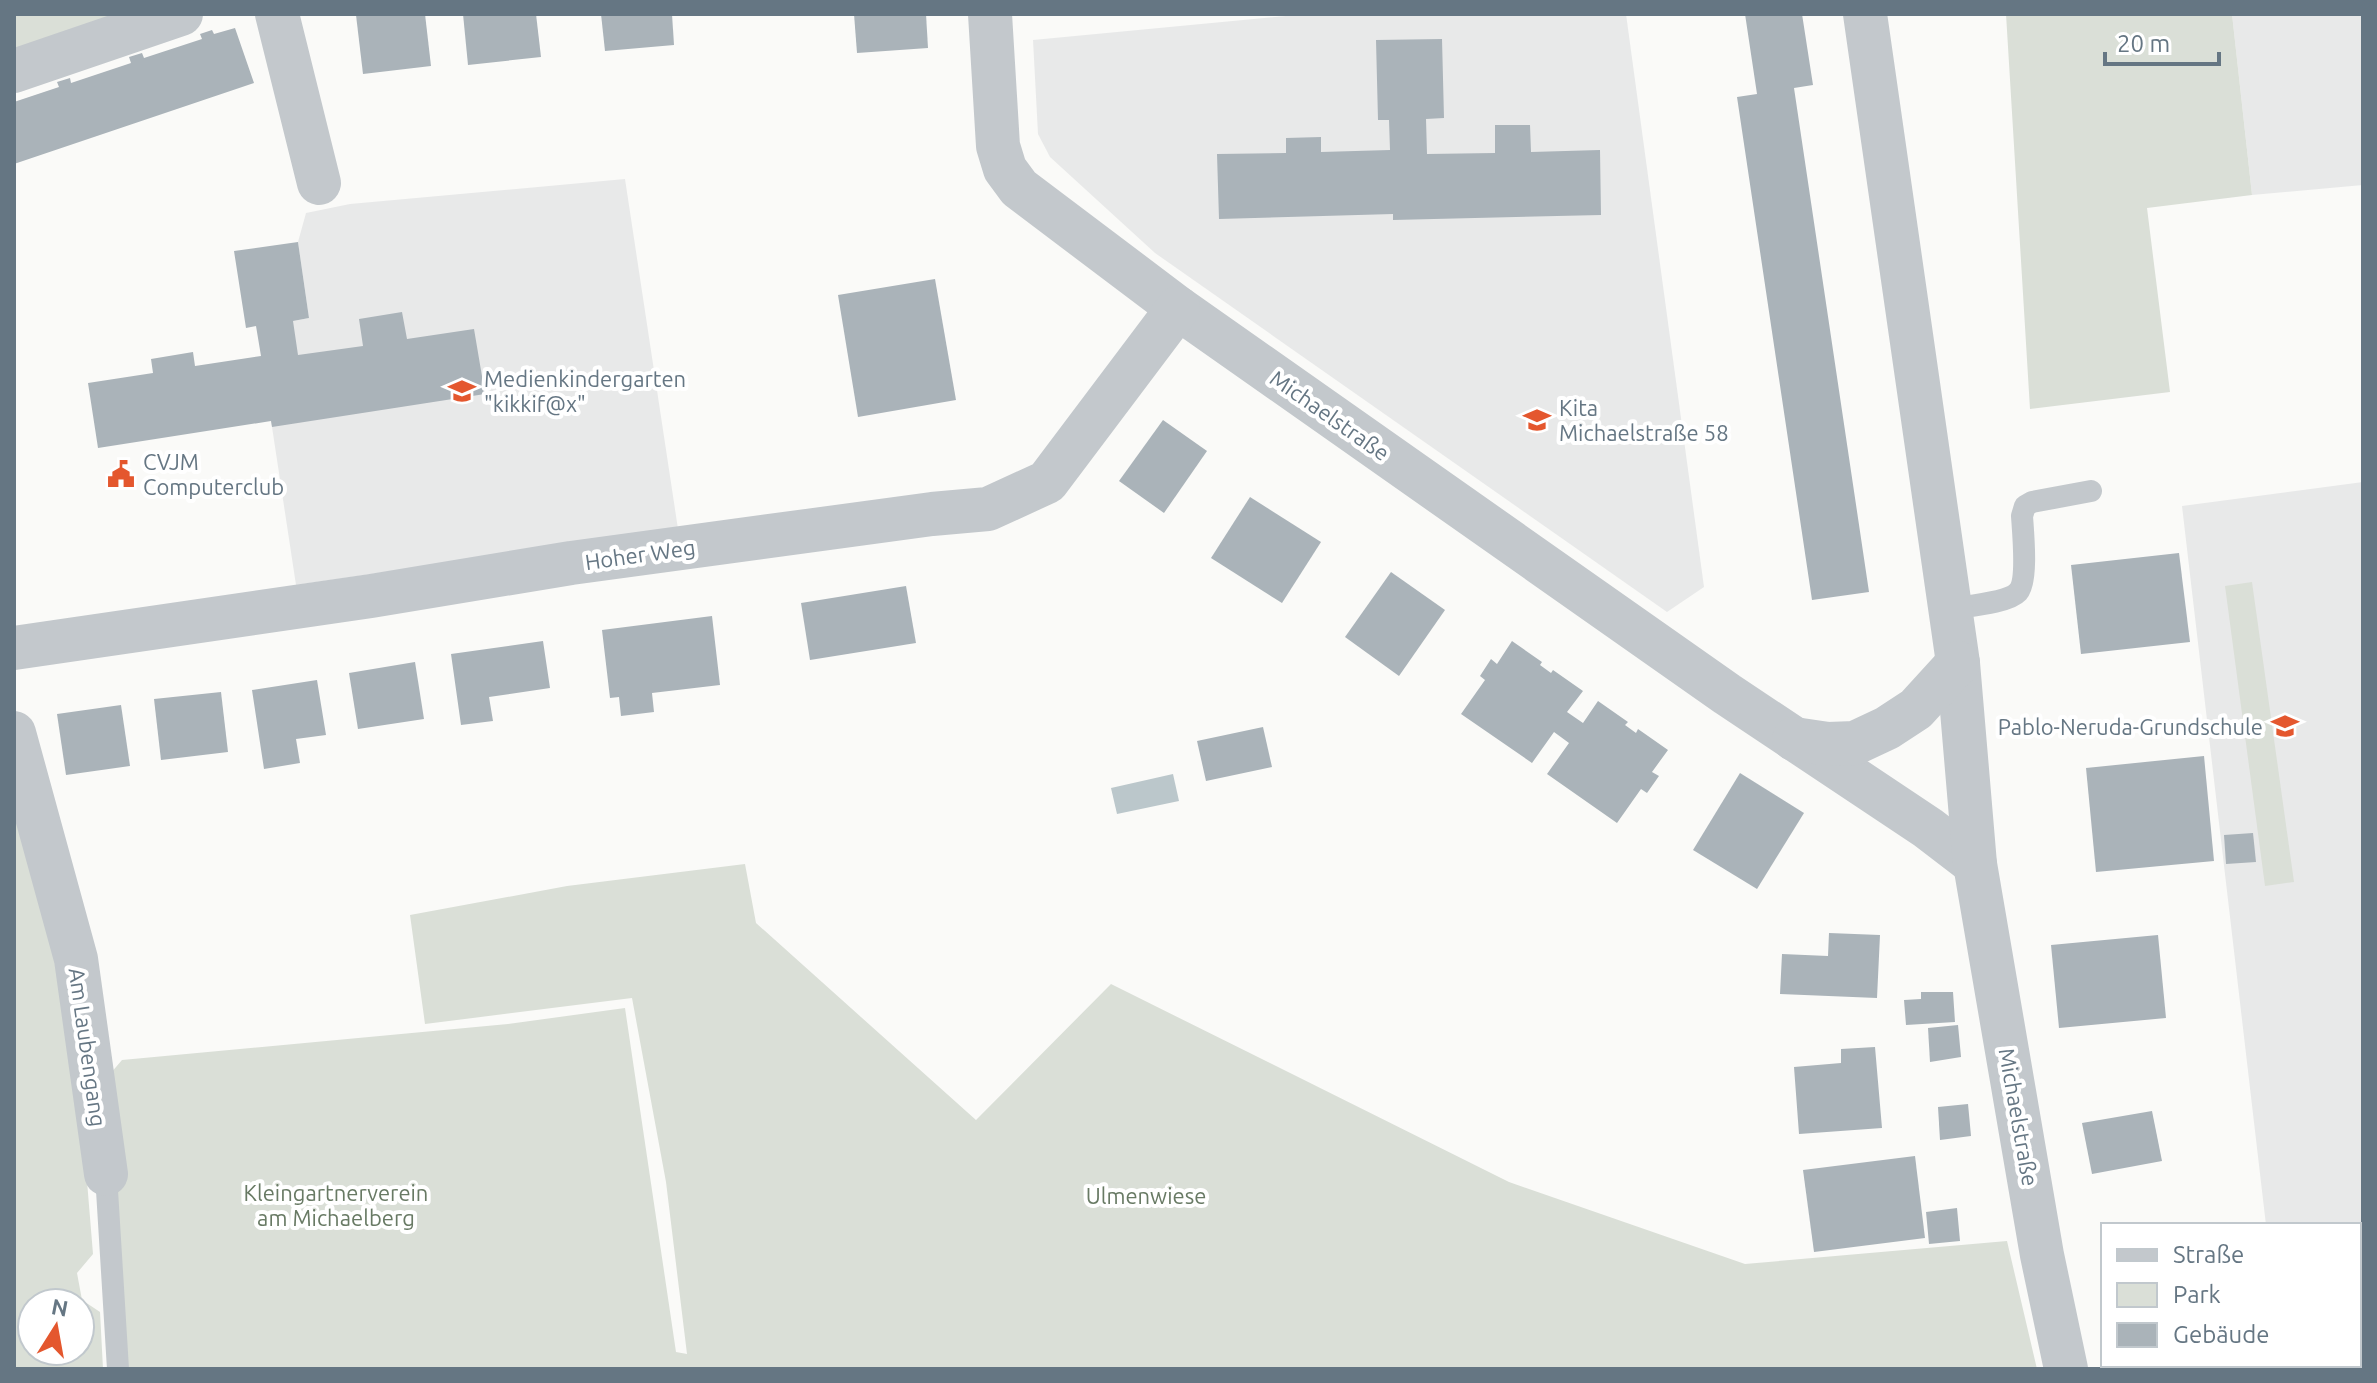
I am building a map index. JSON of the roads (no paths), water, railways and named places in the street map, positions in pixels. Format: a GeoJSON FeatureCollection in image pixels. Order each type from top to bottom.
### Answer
{"type":"FeatureCollection","features":[{"type":"Feature","properties":{"kind":"street"},"geometry":{"type":"LineString","coordinates":[[14,71],[181,14]]}},
{"type":"Feature","properties":{"kind":"street"},"geometry":{"type":"LineString","coordinates":[[277,14],[319,183]]}},
{"type":"Feature","properties":{"kind":"street","name":"Michaelstraße"},"geometry":{"type":"LineString","coordinates":[[990,14],[998,146],[1005,169],[1019,188],[1178,308],[1793,739],[1928,828],[1975,864]]}},
{"type":"Feature","properties":{"kind":"street","name":"Michaelstraße"},"geometry":{"type":"LineString","coordinates":[[1865,14],[1958,663],[1975,864],[2042,1255],[2066,1369]]}},
{"type":"Feature","properties":{"kind":"street","name":"Hoher Weg"},"geometry":{"type":"LineString","coordinates":[[14,648],[371,596],[571,563],[988,509],[1047,482],[1178,308]]}},
{"type":"Feature","properties":{"kind":"street","name":"Michaelstraße"},"geometry":{"type":"LineString","coordinates":[[1793,739],[1828,744],[1855,743],[1887,728],[1916,709],[1958,663]]}},
{"type":"Feature","properties":{"kind":"street","name":"Am Laubengang"},"geometry":{"type":"LineString","coordinates":[[14,733],[76,959],[106,1174]]}},
{"type":"Feature","properties":{"kind":"lane"},"geometry":{"type":"LineString","coordinates":[[1950,609],[2006,599],[2019,592],[2023,580],[2022,516],[2025,506],[2091,491]]}},
{"type":"Feature","properties":{"kind":"lane","name":"Am Laubengang"},"geometry":{"type":"LineString","coordinates":[[106,1174],[118,1369]]}},
{"type":"Feature","properties":{"kind":"place","name":"Medienkindergarten \"kikkif@x\""},"geometry":{"type":"Point","coordinates":[462,391]}},
{"type":"Feature","properties":{"kind":"place","name":"Kita Michaelstraße 58"},"geometry":{"type":"Point","coordinates":[1537,420]}},
{"type":"Feature","properties":{"kind":"place","name":"CVJM Computerclub"},"geometry":{"type":"Point","coordinates":[121,474]}},
{"type":"Feature","properties":{"kind":"place","name":"Pablo-Neruda-Grundschule"},"geometry":{"type":"Point","coordinates":[2285,726]}},
{"type":"Feature","properties":{"kind":"park label","name":"Ulmenwiese"},"geometry":{"type":"Point","coordinates":[1146,1195]}},
{"type":"Feature","properties":{"kind":"park label","name":"Kleingartnerverein am Michaelberg"},"geometry":{"type":"Point","coordinates":[336,1204]}}]}
